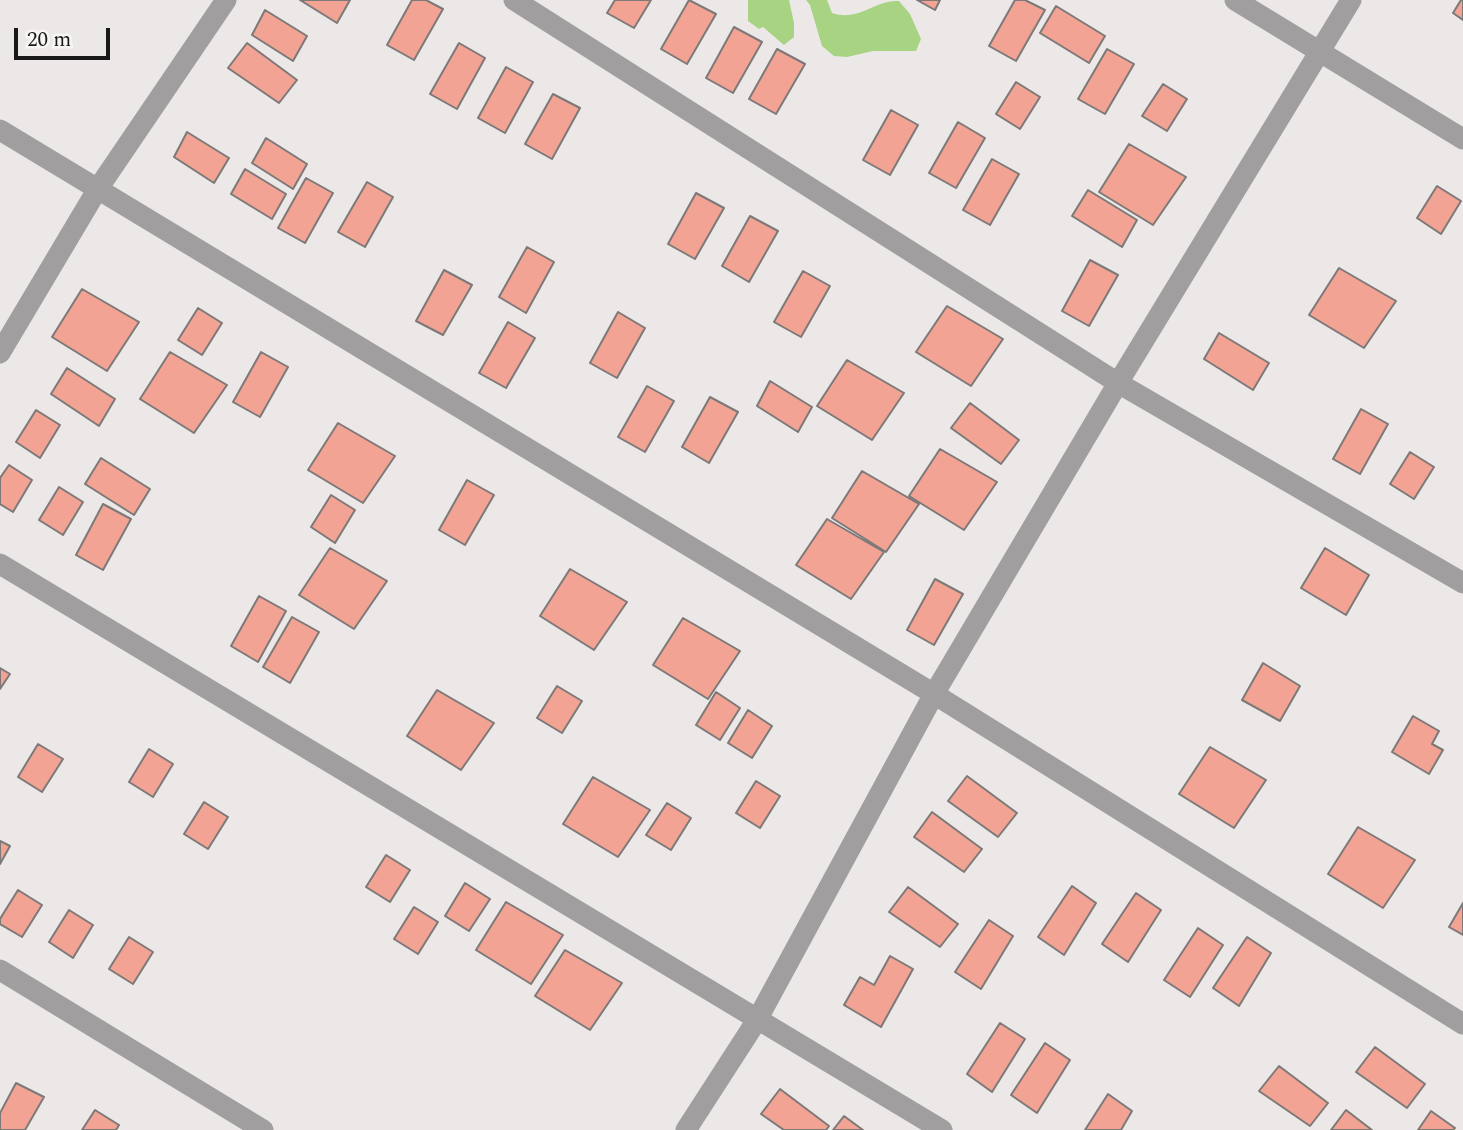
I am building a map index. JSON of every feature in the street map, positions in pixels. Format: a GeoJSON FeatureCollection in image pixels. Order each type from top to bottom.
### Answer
{"type":"FeatureCollection","features":[{"type":"Feature","properties":{"kind":"street"},"geometry":{"type":"LineString","coordinates":[[0,354],[97,190],[226,0]]}},
{"type":"Feature","properties":{"kind":"street"},"geometry":{"type":"LineString","coordinates":[[514,0],[1118,383],[1463,583]]}},
{"type":"Feature","properties":{"kind":"street"},"geometry":{"type":"LineString","coordinates":[[1235,0],[1463,139]]}},
{"type":"Feature","properties":{"kind":"street"},"geometry":{"type":"LineString","coordinates":[[686,1130],[757,1020],[934,694],[1118,383],[1351,0]]}},
{"type":"Feature","properties":{"kind":"street"},"geometry":{"type":"LineString","coordinates":[[0,131],[934,694],[1463,1024]]}},
{"type":"Feature","properties":{"kind":"street"},"geometry":{"type":"LineString","coordinates":[[0,564],[942,1130]]}},
{"type":"Feature","properties":{"kind":"street"},"geometry":{"type":"LineString","coordinates":[[0,970],[263,1130]]}},
{"type":"Feature","properties":{"kind":"green space"},"geometry":{"type":"Polygon","coordinates":[[[748,0],[789,0],[794,37],[784,45],[763,27],[759,29],[748,21],[748,0]]]}},
{"type":"Feature","properties":{"kind":"green space"},"geometry":{"type":"Polygon","coordinates":[[[806,0],[827,0],[832,13],[842,15],[899,1],[910,14],[921,39],[916,51],[873,51],[847,57],[834,56],[822,46],[810,5],[806,0]]]}},
{"type":"Feature","properties":{"kind":"building"},"geometry":{"type":"Polygon","coordinates":[[[300,0],[350,0],[337,23],[300,0]]]}},
{"type":"Feature","properties":{"kind":"building"},"geometry":{"type":"Polygon","coordinates":[[[412,0],[426,0],[443,9],[414,60],[387,45],[412,0]]]}},
{"type":"Feature","properties":{"kind":"building"},"geometry":{"type":"Polygon","coordinates":[[[615,0],[651,0],[634,28],[607,13],[615,0]]]}},
{"type":"Feature","properties":{"kind":"building"},"geometry":{"type":"Polygon","coordinates":[[[689,0],[716,14],[687,64],[661,49],[689,0]]]}},
{"type":"Feature","properties":{"kind":"building"},"geometry":{"type":"Polygon","coordinates":[[[917,0],[940,0],[935,10],[917,0]]]}},
{"type":"Feature","properties":{"kind":"building"},"geometry":{"type":"Polygon","coordinates":[[[1015,0],[1025,0],[1045,10],[1016,61],[989,46],[1015,0]]]}},
{"type":"Feature","properties":{"kind":"building"},"geometry":{"type":"Polygon","coordinates":[[[1463,0],[1463,20],[1453,13],[1463,0]]]}},
{"type":"Feature","properties":{"kind":"building"},"geometry":{"type":"Polygon","coordinates":[[[1056,6],[1105,36],[1089,63],[1040,33],[1056,6]]]}},
{"type":"Feature","properties":{"kind":"building"},"geometry":{"type":"Polygon","coordinates":[[[265,10],[307,36],[293,61],[252,35],[265,10]]]}},
{"type":"Feature","properties":{"kind":"building"},"geometry":{"type":"Polygon","coordinates":[[[734,27],[762,42],[733,93],[706,78],[734,27]]]}},
{"type":"Feature","properties":{"kind":"building"},"geometry":{"type":"Polygon","coordinates":[[[247,43],[297,80],[279,103],[228,68],[247,43]]]}},
{"type":"Feature","properties":{"kind":"building"},"geometry":{"type":"Polygon","coordinates":[[[459,43],[485,58],[457,109],[430,94],[459,43]]]}},
{"type":"Feature","properties":{"kind":"building"},"geometry":{"type":"Polygon","coordinates":[[[777,49],[805,64],[776,114],[749,99],[777,49]]]}},
{"type":"Feature","properties":{"kind":"building"},"geometry":{"type":"Polygon","coordinates":[[[1107,49],[1134,64],[1105,114],[1078,99],[1107,49]]]}},
{"type":"Feature","properties":{"kind":"building"},"geometry":{"type":"Polygon","coordinates":[[[506,67],[533,82],[505,133],[478,118],[506,67]]]}},
{"type":"Feature","properties":{"kind":"building"},"geometry":{"type":"Polygon","coordinates":[[[1016,82],[1040,97],[1020,129],[996,114],[1016,82]]]}},
{"type":"Feature","properties":{"kind":"building"},"geometry":{"type":"Polygon","coordinates":[[[1163,84],[1187,99],[1167,131],[1142,116],[1163,84]]]}},
{"type":"Feature","properties":{"kind":"building"},"geometry":{"type":"Polygon","coordinates":[[[553,94],[580,108],[552,159],[525,144],[553,94]]]}},
{"type":"Feature","properties":{"kind":"building"},"geometry":{"type":"Polygon","coordinates":[[[891,110],[918,125],[890,175],[863,160],[891,110]]]}},
{"type":"Feature","properties":{"kind":"building"},"geometry":{"type":"Polygon","coordinates":[[[958,122],[985,138],[956,188],[929,173],[958,122]]]}},
{"type":"Feature","properties":{"kind":"building"},"geometry":{"type":"Polygon","coordinates":[[[187,132],[229,158],[214,183],[174,157],[187,132]]]}},
{"type":"Feature","properties":{"kind":"building"},"geometry":{"type":"Polygon","coordinates":[[[266,138],[307,164],[293,189],[252,163],[266,138]]]}},
{"type":"Feature","properties":{"kind":"building"},"geometry":{"type":"Polygon","coordinates":[[[1129,144],[1186,177],[1153,225],[1099,192],[1129,144]]]}},
{"type":"Feature","properties":{"kind":"building"},"geometry":{"type":"Polygon","coordinates":[[[992,159],[1019,174],[990,225],[963,210],[992,159]]]}},
{"type":"Feature","properties":{"kind":"building"},"geometry":{"type":"Polygon","coordinates":[[[245,169],[286,194],[272,219],[231,194],[245,169]]]}},
{"type":"Feature","properties":{"kind":"building"},"geometry":{"type":"Polygon","coordinates":[[[306,178],[333,193],[305,243],[278,228],[306,178]]]}},
{"type":"Feature","properties":{"kind":"building"},"geometry":{"type":"Polygon","coordinates":[[[367,182],[393,197],[365,247],[338,232],[367,182]]]}},
{"type":"Feature","properties":{"kind":"building"},"geometry":{"type":"Polygon","coordinates":[[[1437,186],[1461,201],[1441,234],[1417,218],[1437,186]]]}},
{"type":"Feature","properties":{"kind":"building"},"geometry":{"type":"Polygon","coordinates":[[[1088,190],[1137,220],[1122,247],[1072,216],[1088,190]]]}},
{"type":"Feature","properties":{"kind":"building"},"geometry":{"type":"Polygon","coordinates":[[[696,193],[724,208],[695,259],[668,244],[696,193]]]}},
{"type":"Feature","properties":{"kind":"building"},"geometry":{"type":"Polygon","coordinates":[[[750,216],[778,231],[749,282],[722,266],[750,216]]]}},
{"type":"Feature","properties":{"kind":"building"},"geometry":{"type":"Polygon","coordinates":[[[527,247],[554,262],[526,313],[499,297],[527,247]]]}},
{"type":"Feature","properties":{"kind":"building"},"geometry":{"type":"Polygon","coordinates":[[[1090,260],[1118,275],[1089,326],[1062,311],[1090,260]]]}},
{"type":"Feature","properties":{"kind":"building"},"geometry":{"type":"Polygon","coordinates":[[[1339,268],[1396,301],[1364,348],[1309,315],[1339,268]]]}},
{"type":"Feature","properties":{"kind":"building"},"geometry":{"type":"Polygon","coordinates":[[[444,270],[472,285],[443,335],[416,321],[444,270]]]}},
{"type":"Feature","properties":{"kind":"building"},"geometry":{"type":"Polygon","coordinates":[[[803,271],[830,286],[801,337],[774,322],[803,271]]]}},
{"type":"Feature","properties":{"kind":"building"},"geometry":{"type":"Polygon","coordinates":[[[82,289],[139,322],[107,371],[52,337],[82,289]]]}},
{"type":"Feature","properties":{"kind":"building"},"geometry":{"type":"Polygon","coordinates":[[[947,306],[1003,339],[971,386],[916,352],[947,306]]]}},
{"type":"Feature","properties":{"kind":"building"},"geometry":{"type":"Polygon","coordinates":[[[198,308],[222,323],[202,355],[178,340],[198,308]]]}},
{"type":"Feature","properties":{"kind":"building"},"geometry":{"type":"Polygon","coordinates":[[[618,312],[645,328],[617,378],[590,363],[618,312]]]}},
{"type":"Feature","properties":{"kind":"building"},"geometry":{"type":"Polygon","coordinates":[[[508,322],[535,338],[506,388],[479,373],[508,322]]]}},
{"type":"Feature","properties":{"kind":"building"},"geometry":{"type":"Polygon","coordinates":[[[1219,333],[1269,363],[1253,390],[1204,359],[1219,333]]]}},
{"type":"Feature","properties":{"kind":"building"},"geometry":{"type":"Polygon","coordinates":[[[170,352],[227,385],[194,433],[140,399],[170,352]]]}},
{"type":"Feature","properties":{"kind":"building"},"geometry":{"type":"Polygon","coordinates":[[[261,352],[288,367],[260,417],[233,402],[261,352]]]}},
{"type":"Feature","properties":{"kind":"building"},"geometry":{"type":"Polygon","coordinates":[[[847,360],[904,393],[872,440],[817,406],[847,360]]]}},
{"type":"Feature","properties":{"kind":"building"},"geometry":{"type":"Polygon","coordinates":[[[67,368],[115,399],[99,426],[51,394],[67,368]]]}},
{"type":"Feature","properties":{"kind":"building"},"geometry":{"type":"Polygon","coordinates":[[[770,381],[812,407],[798,432],[757,406],[770,381]]]}},
{"type":"Feature","properties":{"kind":"building"},"geometry":{"type":"Polygon","coordinates":[[[647,386],[674,401],[645,452],[618,437],[647,386]]]}},
{"type":"Feature","properties":{"kind":"building"},"geometry":{"type":"Polygon","coordinates":[[[710,397],[738,412],[709,463],[682,447],[710,397]]]}},
{"type":"Feature","properties":{"kind":"building"},"geometry":{"type":"Polygon","coordinates":[[[970,403],[1019,440],[1001,464],[951,428],[970,403]]]}},
{"type":"Feature","properties":{"kind":"building"},"geometry":{"type":"Polygon","coordinates":[[[1361,409],[1388,424],[1360,474],[1333,459],[1361,409]]]}},
{"type":"Feature","properties":{"kind":"building"},"geometry":{"type":"Polygon","coordinates":[[[36,410],[60,425],[40,458],[16,442],[36,410]]]}},
{"type":"Feature","properties":{"kind":"building"},"geometry":{"type":"Polygon","coordinates":[[[338,423],[395,456],[363,503],[308,470],[338,423]]]}},
{"type":"Feature","properties":{"kind":"building"},"geometry":{"type":"Polygon","coordinates":[[[940,449],[997,482],[964,530],[909,496],[940,449]]]}},
{"type":"Feature","properties":{"kind":"building"},"geometry":{"type":"Polygon","coordinates":[[[1410,452],[1434,467],[1414,499],[1390,484],[1410,452]]]}},
{"type":"Feature","properties":{"kind":"building"},"geometry":{"type":"Polygon","coordinates":[[[101,458],[150,489],[134,515],[85,484],[101,458]]]}},
{"type":"Feature","properties":{"kind":"building"},"geometry":{"type":"Polygon","coordinates":[[[9,465],[32,480],[13,512],[0,504],[0,478],[9,465]]]}},
{"type":"Feature","properties":{"kind":"building"},"geometry":{"type":"Polygon","coordinates":[[[862,471],[919,504],[886,552],[832,518],[862,471]]]}},
{"type":"Feature","properties":{"kind":"building"},"geometry":{"type":"Polygon","coordinates":[[[467,480],[494,495],[465,545],[439,530],[467,480]]]}},
{"type":"Feature","properties":{"kind":"building"},"geometry":{"type":"Polygon","coordinates":[[[59,487],[83,502],[63,535],[39,520],[59,487]]]}},
{"type":"Feature","properties":{"kind":"building"},"geometry":{"type":"Polygon","coordinates":[[[331,495],[355,510],[335,543],[311,527],[331,495]]]}},
{"type":"Feature","properties":{"kind":"building"},"geometry":{"type":"Polygon","coordinates":[[[103,504],[131,519],[103,570],[76,555],[103,504]]]}},
{"type":"Feature","properties":{"kind":"building"},"geometry":{"type":"Polygon","coordinates":[[[827,519],[884,552],[851,599],[796,565],[827,519]]]}},
{"type":"Feature","properties":{"kind":"building"},"geometry":{"type":"Polygon","coordinates":[[[330,548],[387,581],[354,629],[299,595],[330,548]]]}},
{"type":"Feature","properties":{"kind":"building"},"geometry":{"type":"Polygon","coordinates":[[[1325,548],[1369,575],[1346,615],[1301,588],[1325,548]]]}},
{"type":"Feature","properties":{"kind":"building"},"geometry":{"type":"Polygon","coordinates":[[[570,569],[627,602],[594,650],[540,616],[570,569]]]}},
{"type":"Feature","properties":{"kind":"building"},"geometry":{"type":"Polygon","coordinates":[[[935,579],[963,594],[934,645],[907,630],[935,579]]]}},
{"type":"Feature","properties":{"kind":"building"},"geometry":{"type":"Polygon","coordinates":[[[259,596],[286,611],[258,662],[231,646],[259,596]]]}},
{"type":"Feature","properties":{"kind":"building"},"geometry":{"type":"Polygon","coordinates":[[[292,617],[319,632],[290,683],[263,667],[292,617]]]}},
{"type":"Feature","properties":{"kind":"building"},"geometry":{"type":"Polygon","coordinates":[[[683,618],[740,651],[708,699],[653,665],[683,618]]]}},
{"type":"Feature","properties":{"kind":"building"},"geometry":{"type":"Polygon","coordinates":[[[1263,663],[1300,686],[1280,721],[1242,700],[1263,663]]]}},
{"type":"Feature","properties":{"kind":"building"},"geometry":{"type":"Polygon","coordinates":[[[0,668],[10,674],[0,689],[0,668]]]}},
{"type":"Feature","properties":{"kind":"building"},"geometry":{"type":"Polygon","coordinates":[[[557,686],[582,701],[562,733],[537,718],[557,686]]]}},
{"type":"Feature","properties":{"kind":"building"},"geometry":{"type":"Polygon","coordinates":[[[437,690],[494,723],[461,770],[407,736],[437,690]]]}},
{"type":"Feature","properties":{"kind":"building"},"geometry":{"type":"Polygon","coordinates":[[[716,692],[740,708],[720,740],[696,725],[716,692]]]}},
{"type":"Feature","properties":{"kind":"building"},"geometry":{"type":"Polygon","coordinates":[[[748,710],[772,726],[752,758],[728,743],[748,710]]]}},
{"type":"Feature","properties":{"kind":"building"},"geometry":{"type":"Polygon","coordinates":[[[1413,716],[1439,731],[1432,744],[1443,750],[1429,774],[1392,752],[1413,716]]]}},
{"type":"Feature","properties":{"kind":"building"},"geometry":{"type":"Polygon","coordinates":[[[38,744],[63,759],[42,792],[18,777],[38,744]]]}},
{"type":"Feature","properties":{"kind":"building"},"geometry":{"type":"Polygon","coordinates":[[[1210,747],[1266,780],[1234,828],[1179,794],[1210,747]]]}},
{"type":"Feature","properties":{"kind":"building"},"geometry":{"type":"Polygon","coordinates":[[[149,749],[173,764],[153,797],[129,782],[149,749]]]}},
{"type":"Feature","properties":{"kind":"building"},"geometry":{"type":"Polygon","coordinates":[[[967,776],[1017,813],[998,837],[948,801],[967,776]]]}},
{"type":"Feature","properties":{"kind":"building"},"geometry":{"type":"Polygon","coordinates":[[[593,777],[650,810],[618,857],[563,824],[593,777]]]}},
{"type":"Feature","properties":{"kind":"building"},"geometry":{"type":"Polygon","coordinates":[[[756,781],[780,796],[760,828],[736,813],[756,781]]]}},
{"type":"Feature","properties":{"kind":"building"},"geometry":{"type":"Polygon","coordinates":[[[204,802],[228,817],[208,849],[184,834],[204,802]]]}},
{"type":"Feature","properties":{"kind":"building"},"geometry":{"type":"Polygon","coordinates":[[[667,803],[691,818],[671,850],[646,835],[667,803]]]}},
{"type":"Feature","properties":{"kind":"building"},"geometry":{"type":"Polygon","coordinates":[[[932,812],[982,849],[964,872],[914,837],[932,812]]]}},
{"type":"Feature","properties":{"kind":"building"},"geometry":{"type":"Polygon","coordinates":[[[1358,827],[1415,860],[1383,908],[1328,874],[1358,827]]]}},
{"type":"Feature","properties":{"kind":"building"},"geometry":{"type":"Polygon","coordinates":[[[0,841],[10,846],[0,864],[0,841]]]}},
{"type":"Feature","properties":{"kind":"building"},"geometry":{"type":"Polygon","coordinates":[[[386,855],[410,870],[390,902],[366,887],[386,855]]]}},
{"type":"Feature","properties":{"kind":"building"},"geometry":{"type":"Polygon","coordinates":[[[465,883],[490,899],[469,931],[445,916],[465,883]]]}},
{"type":"Feature","properties":{"kind":"building"},"geometry":{"type":"Polygon","coordinates":[[[1072,886],[1096,903],[1064,955],[1038,937],[1072,886]]]}},
{"type":"Feature","properties":{"kind":"building"},"geometry":{"type":"Polygon","coordinates":[[[908,887],[958,924],[940,947],[889,912],[908,887]]]}},
{"type":"Feature","properties":{"kind":"building"},"geometry":{"type":"Polygon","coordinates":[[[18,890],[42,905],[22,937],[0,924],[0,919],[18,890]]]}},
{"type":"Feature","properties":{"kind":"building"},"geometry":{"type":"Polygon","coordinates":[[[1136,893],[1161,910],[1128,962],[1102,944],[1136,893]]]}},
{"type":"Feature","properties":{"kind":"building"},"geometry":{"type":"Polygon","coordinates":[[[506,902],[563,935],[531,984],[476,950],[506,902]]]}},
{"type":"Feature","properties":{"kind":"building"},"geometry":{"type":"Polygon","coordinates":[[[1463,903],[1463,935],[1449,927],[1463,903]]]}},
{"type":"Feature","properties":{"kind":"building"},"geometry":{"type":"Polygon","coordinates":[[[414,907],[438,922],[418,954],[394,939],[414,907]]]}},
{"type":"Feature","properties":{"kind":"building"},"geometry":{"type":"Polygon","coordinates":[[[69,910],[93,925],[73,958],[49,942],[69,910]]]}},
{"type":"Feature","properties":{"kind":"building"},"geometry":{"type":"Polygon","coordinates":[[[989,920],[1013,936],[981,989],[955,972],[989,920]]]}},
{"type":"Feature","properties":{"kind":"building"},"geometry":{"type":"Polygon","coordinates":[[[1198,928],[1223,945],[1190,997],[1164,980],[1198,928]]]}},
{"type":"Feature","properties":{"kind":"building"},"geometry":{"type":"Polygon","coordinates":[[[129,937],[153,952],[133,984],[109,969],[129,937]]]}},
{"type":"Feature","properties":{"kind":"building"},"geometry":{"type":"Polygon","coordinates":[[[1247,937],[1271,953],[1239,1006],[1213,988],[1247,937]]]}},
{"type":"Feature","properties":{"kind":"building"},"geometry":{"type":"Polygon","coordinates":[[[565,950],[622,983],[590,1030],[535,996],[565,950]]]}},
{"type":"Feature","properties":{"kind":"building"},"geometry":{"type":"Polygon","coordinates":[[[890,956],[913,969],[881,1027],[844,1005],[860,977],[874,985],[890,956]]]}},
{"type":"Feature","properties":{"kind":"building"},"geometry":{"type":"Polygon","coordinates":[[[1000,1023],[1025,1039],[992,1092],[967,1074],[1000,1023]]]}},
{"type":"Feature","properties":{"kind":"building"},"geometry":{"type":"Polygon","coordinates":[[[1045,1043],[1070,1060],[1037,1113],[1011,1095],[1045,1043]]]}},
{"type":"Feature","properties":{"kind":"building"},"geometry":{"type":"Polygon","coordinates":[[[1375,1047],[1425,1084],[1407,1108],[1356,1072],[1375,1047]]]}},
{"type":"Feature","properties":{"kind":"building"},"geometry":{"type":"Polygon","coordinates":[[[1279,1066],[1328,1103],[1310,1126],[1259,1091],[1279,1066]]]}},
{"type":"Feature","properties":{"kind":"building"},"geometry":{"type":"Polygon","coordinates":[[[16,1083],[44,1097],[25,1130],[0,1130],[0,1113],[16,1083]]]}},
{"type":"Feature","properties":{"kind":"building"},"geometry":{"type":"Polygon","coordinates":[[[780,1089],[829,1126],[826,1130],[784,1130],[761,1114],[780,1089]]]}},
{"type":"Feature","properties":{"kind":"building"},"geometry":{"type":"Polygon","coordinates":[[[1108,1094],[1132,1111],[1121,1130],[1085,1130],[1108,1094]]]}},
{"type":"Feature","properties":{"kind":"building"},"geometry":{"type":"Polygon","coordinates":[[[95,1110],[119,1125],[116,1130],[82,1130],[95,1110]]]}},
{"type":"Feature","properties":{"kind":"building"},"geometry":{"type":"Polygon","coordinates":[[[1346,1110],[1372,1130],[1331,1130],[1346,1110]]]}},
{"type":"Feature","properties":{"kind":"building"},"geometry":{"type":"Polygon","coordinates":[[[1431,1111],[1455,1128],[1418,1130],[1431,1111]]]}},
{"type":"Feature","properties":{"kind":"building"},"geometry":{"type":"Polygon","coordinates":[[[844,1116],[863,1130],[833,1130],[844,1116]]]}}]}
